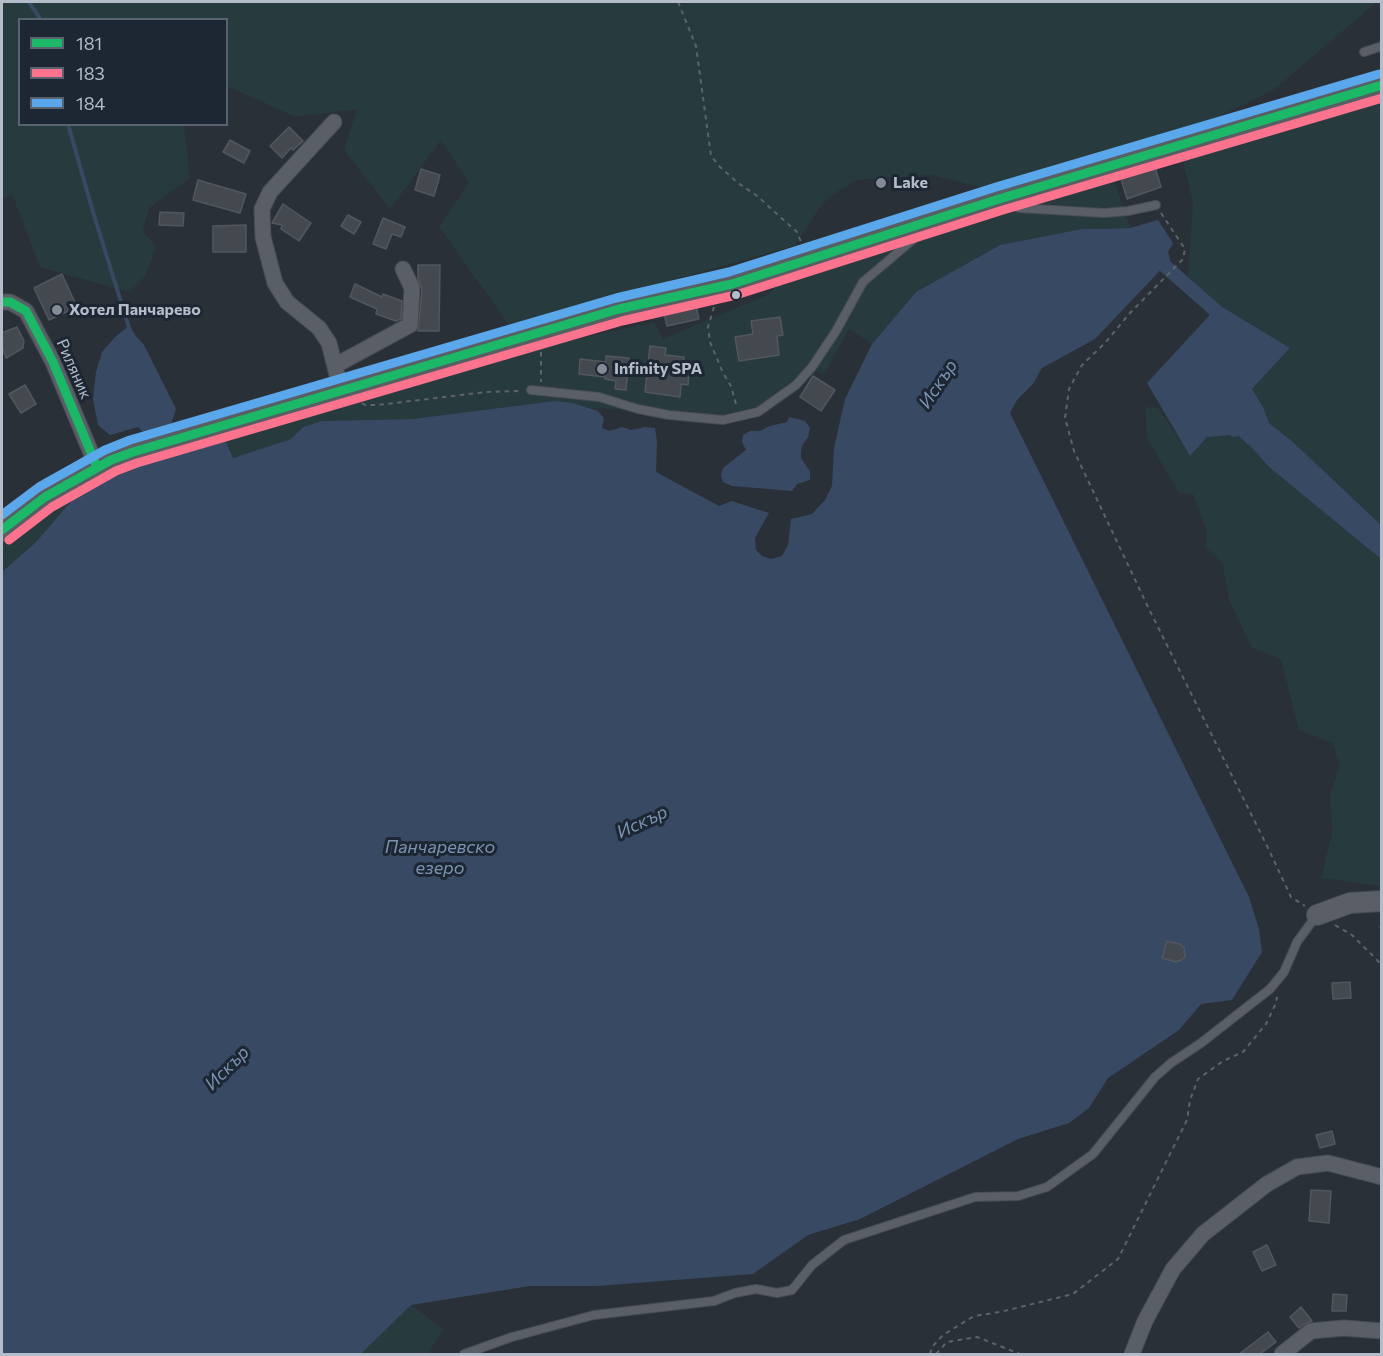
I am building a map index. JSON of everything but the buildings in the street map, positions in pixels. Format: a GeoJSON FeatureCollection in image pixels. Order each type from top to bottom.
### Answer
{"type":"FeatureCollection","features":[{"type":"Feature","properties":{"kind":"main road"},"geometry":{"type":"LineString","coordinates":[[2,530],[45,497],[111,459],[132,452],[619,309],[720,287],[940,217],[1382,85]]}},
{"type":"Feature","properties":{"kind":"street"},"geometry":{"type":"LineString","coordinates":[[334,122],[270,192],[262,209],[263,237],[275,283],[287,302],[319,328],[329,343],[341,391]]}},
{"type":"Feature","properties":{"kind":"street"},"geometry":{"type":"LineString","coordinates":[[336,365],[410,325],[412,288],[404,269]]}},
{"type":"Feature","properties":{"kind":"street","name":"Риляник"},"geometry":{"type":"LineString","coordinates":[[2,302],[10,302],[26,311],[53,362],[97,467]]}},
{"type":"Feature","properties":{"kind":"street"},"geometry":{"type":"LineString","coordinates":[[1317,915],[1350,903],[1382,901]]}},
{"type":"Feature","properties":{"kind":"street"},"geometry":{"type":"LineString","coordinates":[[1132,1354],[1145,1321],[1173,1269],[1203,1234],[1267,1184],[1297,1167],[1328,1163],[1382,1177]]}},
{"type":"Feature","properties":{"kind":"street"},"geometry":{"type":"LineString","coordinates":[[1282,1354],[1311,1330],[1344,1328],[1382,1331]]}},
{"type":"Feature","properties":{"kind":"lane"},"geometry":{"type":"LineString","coordinates":[[1364,52],[1382,46]]}},
{"type":"Feature","properties":{"kind":"lane"},"geometry":{"type":"LineString","coordinates":[[999,199],[1019,208],[1104,213],[1156,206]]}},
{"type":"Feature","properties":{"kind":"lane"},"geometry":{"type":"LineString","coordinates":[[531,390],[599,397],[669,415],[723,420],[758,412],[796,385],[812,367],[836,331],[862,282],[940,217]]}},
{"type":"Feature","properties":{"kind":"lane"},"geometry":{"type":"LineString","coordinates":[[464,1354],[512,1337],[594,1315],[714,1301],[735,1293],[756,1289],[777,1293],[792,1290],[812,1265],[844,1240],[975,1197],[1018,1196],[1047,1187],[1093,1154],[1155,1077],[1270,990],[1281,975],[1297,942],[1317,915]]}},
{"type":"Feature","properties":{"kind":"path"},"geometry":{"type":"LineString","coordinates":[[678,2],[696,46],[711,156],[738,183],[756,195],[797,232]]}},
{"type":"Feature","properties":{"kind":"path"},"geometry":{"type":"LineString","coordinates":[[1156,206],[1185,249],[1183,259],[1130,313],[1105,343],[1082,364],[1069,389],[1065,418],[1074,451],[1291,897],[1352,935],[1382,965]]}},
{"type":"Feature","properties":{"kind":"path"},"geometry":{"type":"LineString","coordinates":[[720,287],[708,327],[710,342],[731,386],[738,417]]}},
{"type":"Feature","properties":{"kind":"path"},"geometry":{"type":"LineString","coordinates":[[541,333],[542,391]]}},
{"type":"Feature","properties":{"kind":"path"},"geometry":{"type":"LineString","coordinates":[[378,405],[486,392],[531,390]]}},
{"type":"Feature","properties":{"kind":"path"},"geometry":{"type":"LineString","coordinates":[[930,1354],[943,1335],[974,1316],[1073,1294],[1118,1259],[1187,1120],[1190,1100],[1198,1079],[1222,1060],[1243,1052],[1266,1024],[1276,1003],[1281,975]]}},
{"type":"Feature","properties":{"kind":"path"},"geometry":{"type":"LineString","coordinates":[[936,1354],[947,1342],[977,1337],[1020,1354]]}},
{"type":"Feature","properties":{"kind":"green space"},"geometry":{"type":"Polygon","coordinates":[[[2,2],[1377,2],[1272,91],[1220,116],[1151,139],[1105,150],[980,187],[932,175],[857,180],[822,204],[794,246],[509,325],[439,227],[469,183],[441,140],[390,209],[344,150],[357,109],[296,117],[228,86],[228,18],[18,18],[18,126],[184,126],[190,178],[149,208],[143,231],[156,247],[146,275],[129,292],[40,267],[12,194],[2,199],[2,2]]]}},
{"type":"Feature","properties":{"kind":"green space"},"geometry":{"type":"Polygon","coordinates":[[[1381,94],[1381,525],[1293,442],[1269,423],[1252,389],[1290,348],[1219,305],[1188,276],[1193,202],[1181,153],[1381,94]]]}},
{"type":"Feature","properties":{"kind":"green space"},"geometry":{"type":"Polygon","coordinates":[[[1113,177],[1130,228],[1082,229],[1000,245],[916,292],[872,344],[849,329],[824,374],[815,371],[801,386],[759,416],[723,424],[699,423],[668,420],[619,409],[590,408],[573,403],[413,419],[322,421],[303,427],[291,439],[233,458],[225,440],[359,396],[552,344],[654,322],[663,339],[767,295],[790,275],[861,249],[1113,177]]]}},
{"type":"Feature","properties":{"kind":"green space"},"geometry":{"type":"Polygon","coordinates":[[[1236,406],[1248,444],[1269,467],[1381,559],[1381,886],[1321,878],[1332,833],[1330,794],[1340,766],[1333,743],[1299,730],[1281,659],[1252,648],[1229,600],[1222,562],[1205,547],[1207,532],[1193,494],[1179,493],[1147,438],[1145,407],[1158,408],[1190,455],[1236,406]]]}},
{"type":"Feature","properties":{"kind":"green space"},"geometry":{"type":"Polygon","coordinates":[[[74,498],[36,542],[2,572],[2,540],[52,507],[74,498]]]}},
{"type":"Feature","properties":{"kind":"green space"},"geometry":{"type":"Polygon","coordinates":[[[411,1305],[444,1330],[427,1354],[361,1354],[411,1305]]]}},
{"type":"Feature","properties":{"kind":"water","name":"Панчаревско езеро"},"geometry":{"type":"Polygon","coordinates":[[[1158,220],[1173,243],[1168,252],[1170,260],[1095,339],[1042,368],[1033,384],[1017,400],[1010,413],[1249,897],[1259,929],[1262,952],[1232,1000],[1201,1004],[1179,1030],[1108,1078],[1089,1108],[1069,1123],[1018,1139],[860,1219],[808,1235],[753,1274],[597,1286],[530,1286],[411,1305],[361,1354],[2,1354],[2,572],[36,542],[74,498],[132,470],[131,467],[144,433],[138,427],[110,435],[98,425],[93,399],[96,372],[102,352],[115,337],[129,326],[144,345],[176,409],[171,424],[180,454],[225,440],[233,458],[291,439],[303,427],[322,421],[413,419],[555,401],[573,403],[598,411],[604,418],[602,428],[609,431],[622,427],[632,430],[645,427],[655,428],[656,472],[719,506],[732,501],[769,513],[755,538],[756,550],[762,556],[771,559],[782,556],[788,545],[791,519],[812,514],[825,500],[832,486],[834,448],[845,399],[872,344],[916,292],[1000,245],[1082,229],[1130,228],[1158,220]]]}},
{"type":"Feature","properties":{"kind":"water"},"geometry":{"type":"Polygon","coordinates":[[[1219,305],[1290,348],[1252,389],[1269,423],[1293,442],[1381,525],[1381,559],[1269,467],[1239,436],[1207,437],[1190,456],[1147,383],[1219,305]]]}},
{"type":"Feature","properties":{"kind":"water"},"geometry":{"type":"Polygon","coordinates":[[[789,417],[805,421],[810,428],[803,444],[801,458],[810,471],[810,480],[797,484],[792,491],[732,486],[723,482],[721,475],[723,468],[746,450],[742,442],[743,435],[750,431],[760,431],[787,422],[789,417]]]}},
{"type":"Feature","properties":{"kind":"waterway"},"geometry":{"type":"LineString","coordinates":[[29,2],[40,18]]}},
{"type":"Feature","properties":{"kind":"waterway"},"geometry":{"type":"LineString","coordinates":[[69,126],[130,331]]}},
{"type":"Feature","properties":{"kind":"waterway"},"geometry":{"type":"LineString","coordinates":[[1165,266],[1215,310],[1220,327]]}},
{"type":"Feature","properties":{"kind":"transit line","name":"184"},"geometry":{"type":"LineString","coordinates":[[2,515],[39,487],[105,450],[130,440],[616,298],[729,272],[996,187],[1379,74]]}},
{"type":"Feature","properties":{"kind":"transit line","name":"181"},"geometry":{"type":"LineString","coordinates":[[2,530],[45,497],[111,460],[133,452],[619,309],[732,284],[999,199],[1382,85]]}},
{"type":"Feature","properties":{"kind":"transit line","name":"183"},"geometry":{"type":"LineString","coordinates":[[9,540],[52,507],[116,471],[137,463],[622,321],[736,295],[1003,210],[1382,98]]}},
{"type":"Feature","properties":{"kind":"transit line","name":"181"},"geometry":{"type":"LineString","coordinates":[[2,302],[10,302],[26,311],[53,362],[97,467]]}},
{"type":"Feature","properties":{"kind":"place","name":"Lake"},"geometry":{"type":"Point","coordinates":[881,183]}},
{"type":"Feature","properties":{"kind":"place","name":"Хотел Панчарево"},"geometry":{"type":"Point","coordinates":[57,310]}},
{"type":"Feature","properties":{"kind":"place","name":"Infinity SPA"},"geometry":{"type":"Point","coordinates":[602,369]}},
{"type":"Feature","properties":{"kind":"water label","name":"Искър"},"geometry":{"type":"Point","coordinates":[938,384]}},
{"type":"Feature","properties":{"kind":"water label","name":"Искър"},"geometry":{"type":"Point","coordinates":[642,822]}},
{"type":"Feature","properties":{"kind":"water label","name":"Искър"},"geometry":{"type":"Point","coordinates":[227,1068]}}]}
